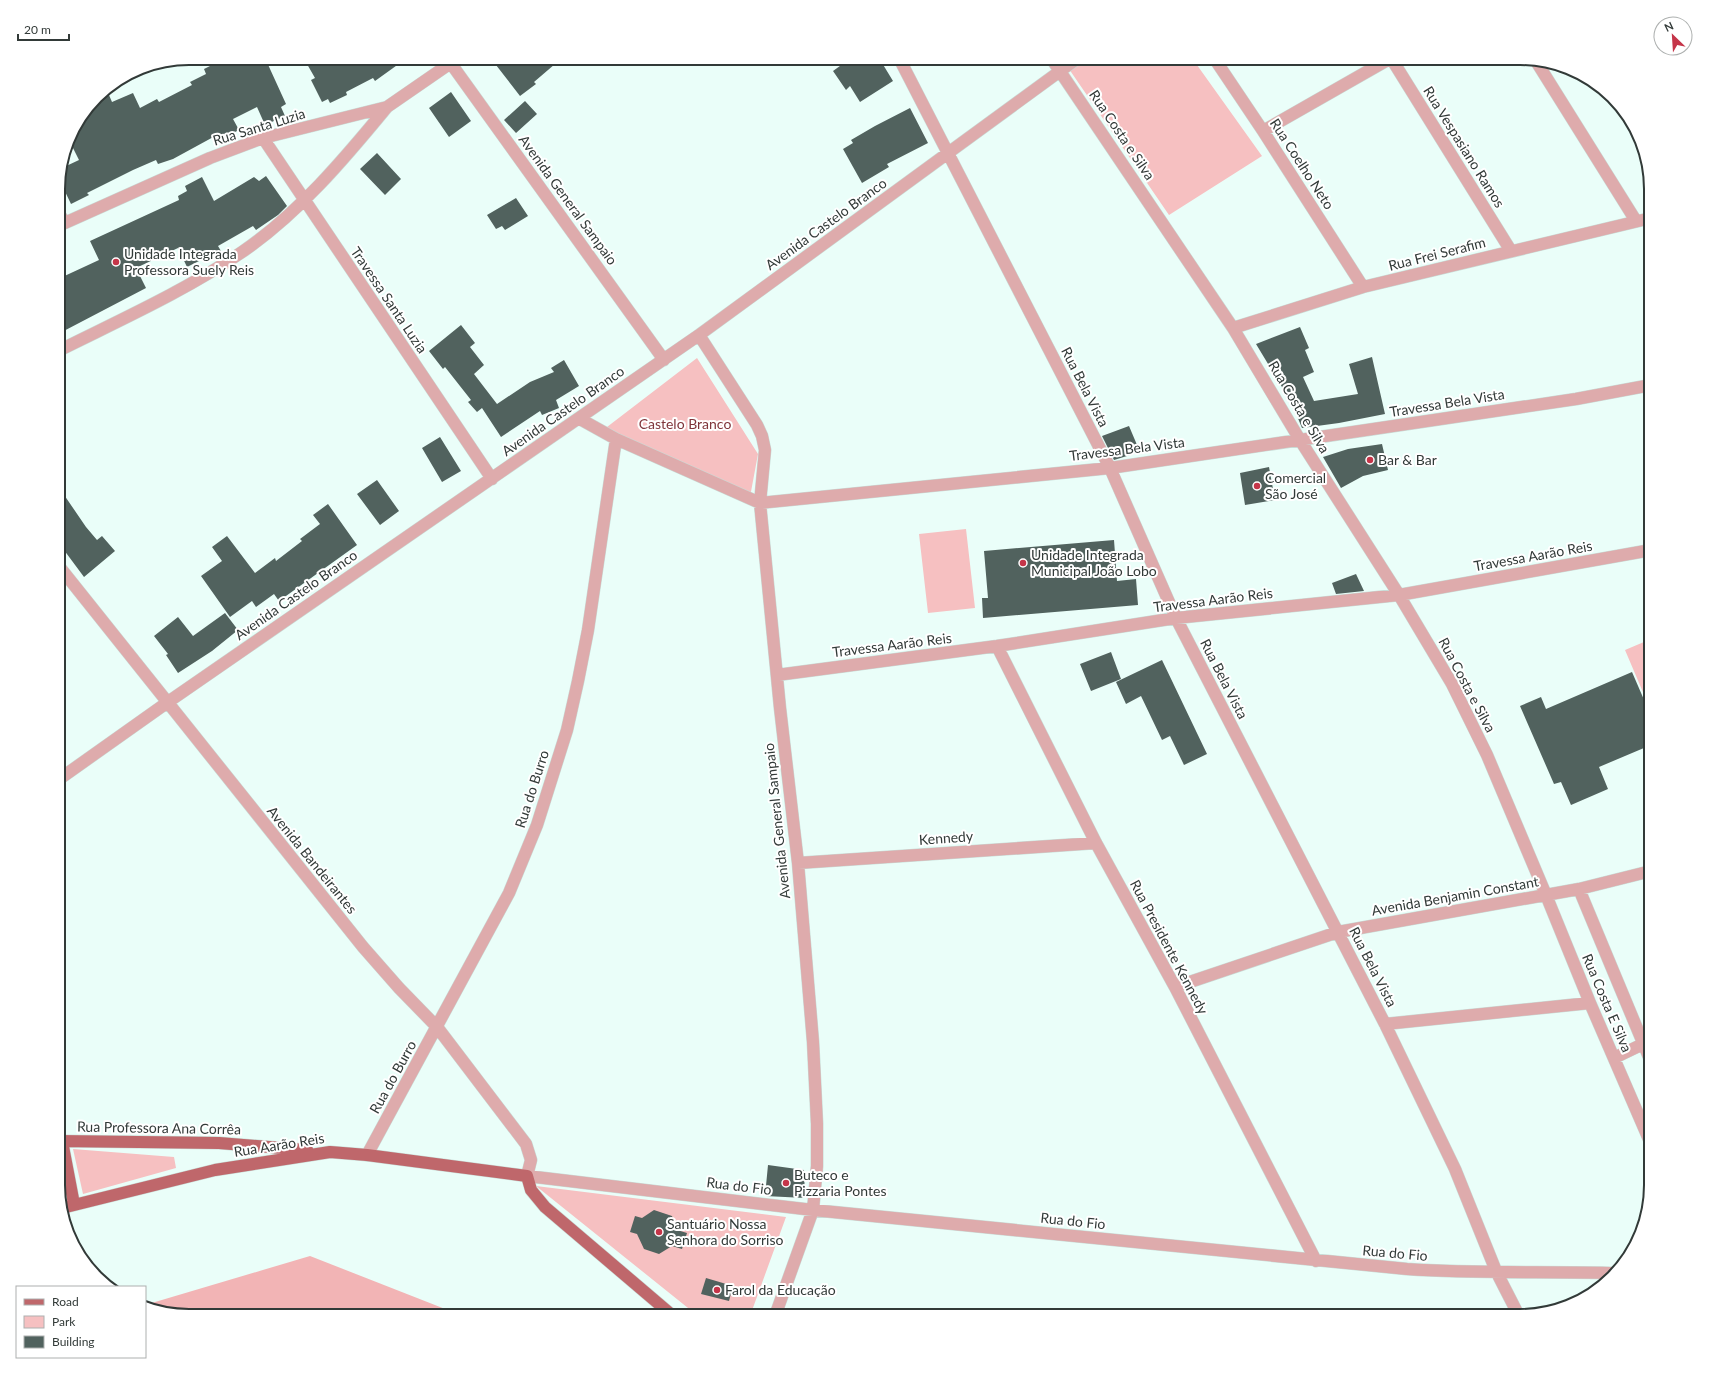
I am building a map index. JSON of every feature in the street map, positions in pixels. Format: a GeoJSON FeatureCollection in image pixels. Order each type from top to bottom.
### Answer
{"type":"FeatureCollection","features":[{"type":"Feature","properties":{"kind":"main road","name":"Rua Professora Ana Corrêa"},"geometry":{"type":"LineString","coordinates":[[65,1141],[219,1143],[330,1152]]}},
{"type":"Feature","properties":{"kind":"main road","name":"Rua Aarão Reis"},"geometry":{"type":"LineString","coordinates":[[67,1206],[215,1170],[330,1152],[368,1155],[527,1176]]}},
{"type":"Feature","properties":{"kind":"main road"},"geometry":{"type":"LineString","coordinates":[[65,1164],[74,1204]]}},
{"type":"Feature","properties":{"kind":"main road"},"geometry":{"type":"LineString","coordinates":[[527,1176],[531,1190],[545,1207],[665,1309]]}},
{"type":"Feature","properties":{"kind":"street","name":"Rua Santa Luzia"},"geometry":{"type":"LineString","coordinates":[[65,224],[210,158],[263,138],[387,107],[445,65]]}},
{"type":"Feature","properties":{"kind":"street","name":"Avenida General Sampaio"},"geometry":{"type":"LineString","coordinates":[[456,65],[664,360]]}},
{"type":"Feature","properties":{"kind":"street","name":"Rua Bela Vista"},"geometry":{"type":"LineString","coordinates":[[903,65],[1110,468],[1176,618],[1385,1024],[1454,1169],[1496,1271],[1515,1309]]}},
{"type":"Feature","properties":{"kind":"street","name":"Rua Costa e Silva"},"geometry":{"type":"LineString","coordinates":[[1056,65],[1233,328],[1300,440],[1399,595],[1452,684],[1470,718],[1546,895]]}},
{"type":"Feature","properties":{"kind":"street","name":"Avenida Castelo Branco"},"geometry":{"type":"LineString","coordinates":[[65,775],[168,702],[700,335],[1068,65]]}},
{"type":"Feature","properties":{"kind":"street","name":"Rua Coelho Neto"},"geometry":{"type":"LineString","coordinates":[[1219,65],[1364,287]]}},
{"type":"Feature","properties":{"kind":"street"},"geometry":{"type":"LineString","coordinates":[[1263,131],[1379,65]]}},
{"type":"Feature","properties":{"kind":"street","name":"Rua Vespasiano Ramos"},"geometry":{"type":"LineString","coordinates":[[1395,65],[1511,251]]}},
{"type":"Feature","properties":{"kind":"street"},"geometry":{"type":"LineString","coordinates":[[1539,66],[1636,222]]}},
{"type":"Feature","properties":{"kind":"street"},"geometry":{"type":"LineString","coordinates":[[65,347],[165,296],[242,252],[274,228],[304,200],[356,144],[387,107]]}},
{"type":"Feature","properties":{"kind":"street","name":"Travessa Santa Luzia"},"geometry":{"type":"LineString","coordinates":[[263,138],[492,479]]}},
{"type":"Feature","properties":{"kind":"street","name":"Rua Frei Serafim"},"geometry":{"type":"LineString","coordinates":[[1233,328],[1364,287],[1644,220]]}},
{"type":"Feature","properties":{"kind":"street","name":"Avenida General Sampaio"},"geometry":{"type":"LineString","coordinates":[[700,335],[756,425],[762,436],[765,450],[760,502],[777,675],[798,863],[814,1056],[817,1166],[813,1210],[778,1309]]}},
{"type":"Feature","properties":{"kind":"street","name":"Travessa Bela Vista"},"geometry":{"type":"LineString","coordinates":[[616,439],[760,502],[1110,468],[1576,399],[1644,385]]}},
{"type":"Feature","properties":{"kind":"street"},"geometry":{"type":"LineString","coordinates":[[580,419],[616,439]]}},
{"type":"Feature","properties":{"kind":"street","name":"Rua do Burro"},"geometry":{"type":"LineString","coordinates":[[368,1155],[515,880],[538,825],[567,730],[588,630],[616,439]]}},
{"type":"Feature","properties":{"kind":"street","name":"Travessa Aarão Reis"},"geometry":{"type":"LineString","coordinates":[[777,675],[997,646],[1176,618],[1399,595],[1644,551]]}},
{"type":"Feature","properties":{"kind":"street","name":"Avenida Bandeirantes"},"geometry":{"type":"LineString","coordinates":[[65,574],[363,947],[399,988],[437,1027],[526,1144],[531,1160],[527,1176]]}},
{"type":"Feature","properties":{"kind":"street","name":"Rua Presidente Kennedy"},"geometry":{"type":"LineString","coordinates":[[997,646],[1096,843],[1175,987],[1316,1261]]}},
{"type":"Feature","properties":{"kind":"street","name":"Kennedy"},"geometry":{"type":"LineString","coordinates":[[798,863],[1096,843]]}},
{"type":"Feature","properties":{"kind":"street","name":"Avenida Benjamin Constant"},"geometry":{"type":"LineString","coordinates":[[1175,987],[1338,932],[1579,889],[1644,873]]}},
{"type":"Feature","properties":{"kind":"street"},"geometry":{"type":"LineString","coordinates":[[1579,889],[1643,1044],[1614,1058]]}},
{"type":"Feature","properties":{"kind":"street","name":"Rua Costa E Silva"},"geometry":{"type":"LineString","coordinates":[[1546,895],[1590,1003],[1644,1125]]}},
{"type":"Feature","properties":{"kind":"street"},"geometry":{"type":"LineString","coordinates":[[1385,1024],[1590,1003]]}},
{"type":"Feature","properties":{"kind":"street","name":"Rua do Fio"},"geometry":{"type":"LineString","coordinates":[[527,1176],[813,1210],[1316,1261],[1454,1272],[1496,1271],[1608,1273]]}},
{"type":"Feature","properties":{"kind":"green space"},"geometry":{"type":"Polygon","coordinates":[[[1074,65],[1197,65],[1262,156],[1169,215],[1069,69],[1074,65]]]}},
{"type":"Feature","properties":{"kind":"green space","name":"Castelo Branco"},"geometry":{"type":"Polygon","coordinates":[[[697,358],[758,454],[750,497],[668,467],[607,427],[697,358]]]}},
{"type":"Feature","properties":{"kind":"green space"},"geometry":{"type":"Polygon","coordinates":[[[966,529],[975,608],[928,613],[919,534],[966,529]]]}},
{"type":"Feature","properties":{"kind":"green space"},"geometry":{"type":"Polygon","coordinates":[[[1644,642],[1644,695],[1625,650],[1644,642]]]}},
{"type":"Feature","properties":{"kind":"green space"},"geometry":{"type":"Polygon","coordinates":[[[73,1149],[174,1157],[176,1168],[83,1194],[73,1149]]]}},
{"type":"Feature","properties":{"kind":"green space"},"geometry":{"type":"Polygon","coordinates":[[[536,1186],[786,1217],[753,1309],[689,1309],[536,1186]]]}},
{"type":"Feature","properties":{"kind":"shaded area"},"geometry":{"type":"Polygon","coordinates":[[[310,1256],[445,1309],[189,1309],[173,1308],[152,1303],[310,1256]]]}},
{"type":"Feature","properties":{"kind":"building"},"geometry":{"type":"Polygon","coordinates":[[[212,65],[268,65],[286,104],[281,107],[285,116],[265,125],[257,107],[233,119],[239,130],[219,140],[217,135],[173,159],[158,164],[156,160],[133,170],[87,193],[89,195],[71,204],[65,192],[67,165],[79,160],[72,147],[86,120],[96,107],[109,95],[112,102],[133,93],[140,108],[157,99],[159,102],[192,85],[190,82],[206,74],[204,69],[212,65]]]}},
{"type":"Feature","properties":{"kind":"building"},"geometry":{"type":"Polygon","coordinates":[[[308,65],[397,65],[375,81],[373,78],[346,92],[347,95],[330,103],[328,99],[322,102],[311,80],[315,78],[308,65]]]}},
{"type":"Feature","properties":{"kind":"building"},"geometry":{"type":"Polygon","coordinates":[[[496,65],[554,65],[534,82],[536,84],[520,96],[496,65]]]}},
{"type":"Feature","properties":{"kind":"building"},"geometry":{"type":"Polygon","coordinates":[[[841,65],[883,65],[893,81],[860,102],[850,86],[846,90],[833,71],[841,65]]]}},
{"type":"Feature","properties":{"kind":"building"},"geometry":{"type":"Polygon","coordinates":[[[451,92],[471,121],[449,137],[429,108],[451,92]]]}},
{"type":"Feature","properties":{"kind":"building"},"geometry":{"type":"Polygon","coordinates":[[[525,101],[537,114],[516,133],[504,120],[525,101]]]}},
{"type":"Feature","properties":{"kind":"building"},"geometry":{"type":"Polygon","coordinates":[[[910,108],[928,143],[887,164],[889,167],[862,183],[843,149],[853,143],[851,140],[910,108]]]}},
{"type":"Feature","properties":{"kind":"building"},"geometry":{"type":"Polygon","coordinates":[[[377,153],[401,179],[385,195],[360,169],[377,153]]]}},
{"type":"Feature","properties":{"kind":"building"},"geometry":{"type":"Polygon","coordinates":[[[266,176],[287,206],[278,215],[256,230],[253,226],[218,246],[221,251],[209,259],[207,257],[187,267],[178,248],[136,268],[146,288],[65,330],[65,276],[99,260],[90,241],[179,200],[178,196],[187,191],[185,186],[202,177],[214,201],[254,177],[259,181],[266,176]]]}},
{"type":"Feature","properties":{"kind":"building"},"geometry":{"type":"Polygon","coordinates":[[[516,198],[528,216],[505,230],[502,226],[496,229],[487,215],[516,198]]]}},
{"type":"Feature","properties":{"kind":"building"},"geometry":{"type":"Polygon","coordinates":[[[461,325],[475,343],[470,347],[484,365],[474,374],[497,404],[530,382],[554,372],[551,368],[564,360],[579,386],[556,400],[559,408],[542,415],[540,411],[501,437],[482,408],[477,412],[468,402],[471,400],[445,367],[443,369],[429,351],[461,325]]]}},
{"type":"Feature","properties":{"kind":"building"},"geometry":{"type":"Polygon","coordinates":[[[1300,327],[1309,348],[1305,350],[1314,372],[1303,377],[1314,401],[1358,394],[1349,364],[1372,357],[1385,414],[1339,423],[1302,428],[1282,387],[1256,344],[1300,327]]]}},
{"type":"Feature","properties":{"kind":"building"},"geometry":{"type":"Polygon","coordinates":[[[1129,426],[1140,452],[1114,460],[1102,436],[1129,426]]]}},
{"type":"Feature","properties":{"kind":"building"},"geometry":{"type":"Polygon","coordinates":[[[440,437],[461,471],[442,482],[422,448],[440,437]]]}},
{"type":"Feature","properties":{"kind":"building"},"geometry":{"type":"Polygon","coordinates":[[[1382,444],[1388,470],[1363,476],[1341,488],[1323,457],[1348,449],[1382,444]]]}},
{"type":"Feature","properties":{"kind":"building","name":"Comercial São José"},"geometry":{"type":"Polygon","coordinates":[[[1269,467],[1275,500],[1245,505],[1240,473],[1269,467]]]}},
{"type":"Feature","properties":{"kind":"building"},"geometry":{"type":"Polygon","coordinates":[[[377,480],[399,511],[380,525],[357,494],[377,480]]]}},
{"type":"Feature","properties":{"kind":"building"},"geometry":{"type":"Polygon","coordinates":[[[65,496],[86,527],[97,540],[102,536],[115,551],[84,577],[65,551],[65,496]]]}},
{"type":"Feature","properties":{"kind":"building"},"geometry":{"type":"Polygon","coordinates":[[[328,504],[357,545],[279,601],[274,594],[256,607],[252,601],[230,617],[201,576],[222,561],[212,547],[227,536],[255,573],[275,558],[276,561],[302,541],[300,539],[320,524],[313,515],[328,504]]]}},
{"type":"Feature","properties":{"kind":"building"},"geometry":{"type":"Polygon","coordinates":[[[1114,540],[1117,581],[1136,579],[1138,605],[983,618],[982,598],[988,598],[984,551],[1114,540]]]}},
{"type":"Feature","properties":{"kind":"building"},"geometry":{"type":"Polygon","coordinates":[[[1356,574],[1364,591],[1336,594],[1332,583],[1356,574]]]}},
{"type":"Feature","properties":{"kind":"building"},"geometry":{"type":"Polygon","coordinates":[[[225,613],[238,630],[212,651],[178,673],[166,655],[168,654],[154,636],[178,617],[193,636],[225,613]]]}},
{"type":"Feature","properties":{"kind":"building"},"geometry":{"type":"Polygon","coordinates":[[[1111,652],[1121,679],[1091,691],[1080,664],[1111,652]]]}},
{"type":"Feature","properties":{"kind":"building"},"geometry":{"type":"Polygon","coordinates":[[[1162,660],[1207,754],[1184,765],[1170,736],[1162,740],[1141,696],[1126,704],[1116,682],[1162,660]]]}},
{"type":"Feature","properties":{"kind":"building"},"geometry":{"type":"Polygon","coordinates":[[[1632,672],[1644,700],[1644,748],[1599,767],[1608,789],[1571,805],[1561,782],[1554,784],[1520,706],[1541,697],[1546,709],[1632,672]]]}},
{"type":"Feature","properties":{"kind":"building","name":"Buteco e Pizzaria Pontes"},"geometry":{"type":"Polygon","coordinates":[[[768,1165],[804,1170],[805,1198],[765,1196],[768,1165]]]}},
{"type":"Feature","properties":{"kind":"building","name":"Santuário Nossa Senhora do Sorriso"},"geometry":{"type":"Polygon","coordinates":[[[654,1210],[672,1216],[677,1230],[687,1233],[682,1249],[672,1246],[659,1254],[644,1249],[637,1234],[630,1232],[635,1216],[642,1218],[654,1210]]]}},
{"type":"Feature","properties":{"kind":"building","name":"Farol da Educação"},"geometry":{"type":"Polygon","coordinates":[[[706,1278],[733,1286],[729,1301],[701,1294],[706,1278]]]}},
{"type":"Feature","properties":{"kind":"place","name":"Unidade Integrada Professora Suely Reis"},"geometry":{"type":"Point","coordinates":[116,262]}},
{"type":"Feature","properties":{"kind":"place","name":"Bar & Bar"},"geometry":{"type":"Point","coordinates":[1370,460]}},
{"type":"Feature","properties":{"kind":"place","name":"Comercial São José"},"geometry":{"type":"Point","coordinates":[1257,486]}},
{"type":"Feature","properties":{"kind":"place","name":"Unidade Integrada Municipal João Lobo"},"geometry":{"type":"Point","coordinates":[1023,563]}},
{"type":"Feature","properties":{"kind":"place","name":"Buteco e Pizzaria Pontes"},"geometry":{"type":"Point","coordinates":[786,1183]}},
{"type":"Feature","properties":{"kind":"place","name":"Santuário Nossa Senhora do Sorriso"},"geometry":{"type":"Point","coordinates":[659,1232]}},
{"type":"Feature","properties":{"kind":"place","name":"Farol da Educação"},"geometry":{"type":"Point","coordinates":[717,1290]}}]}
